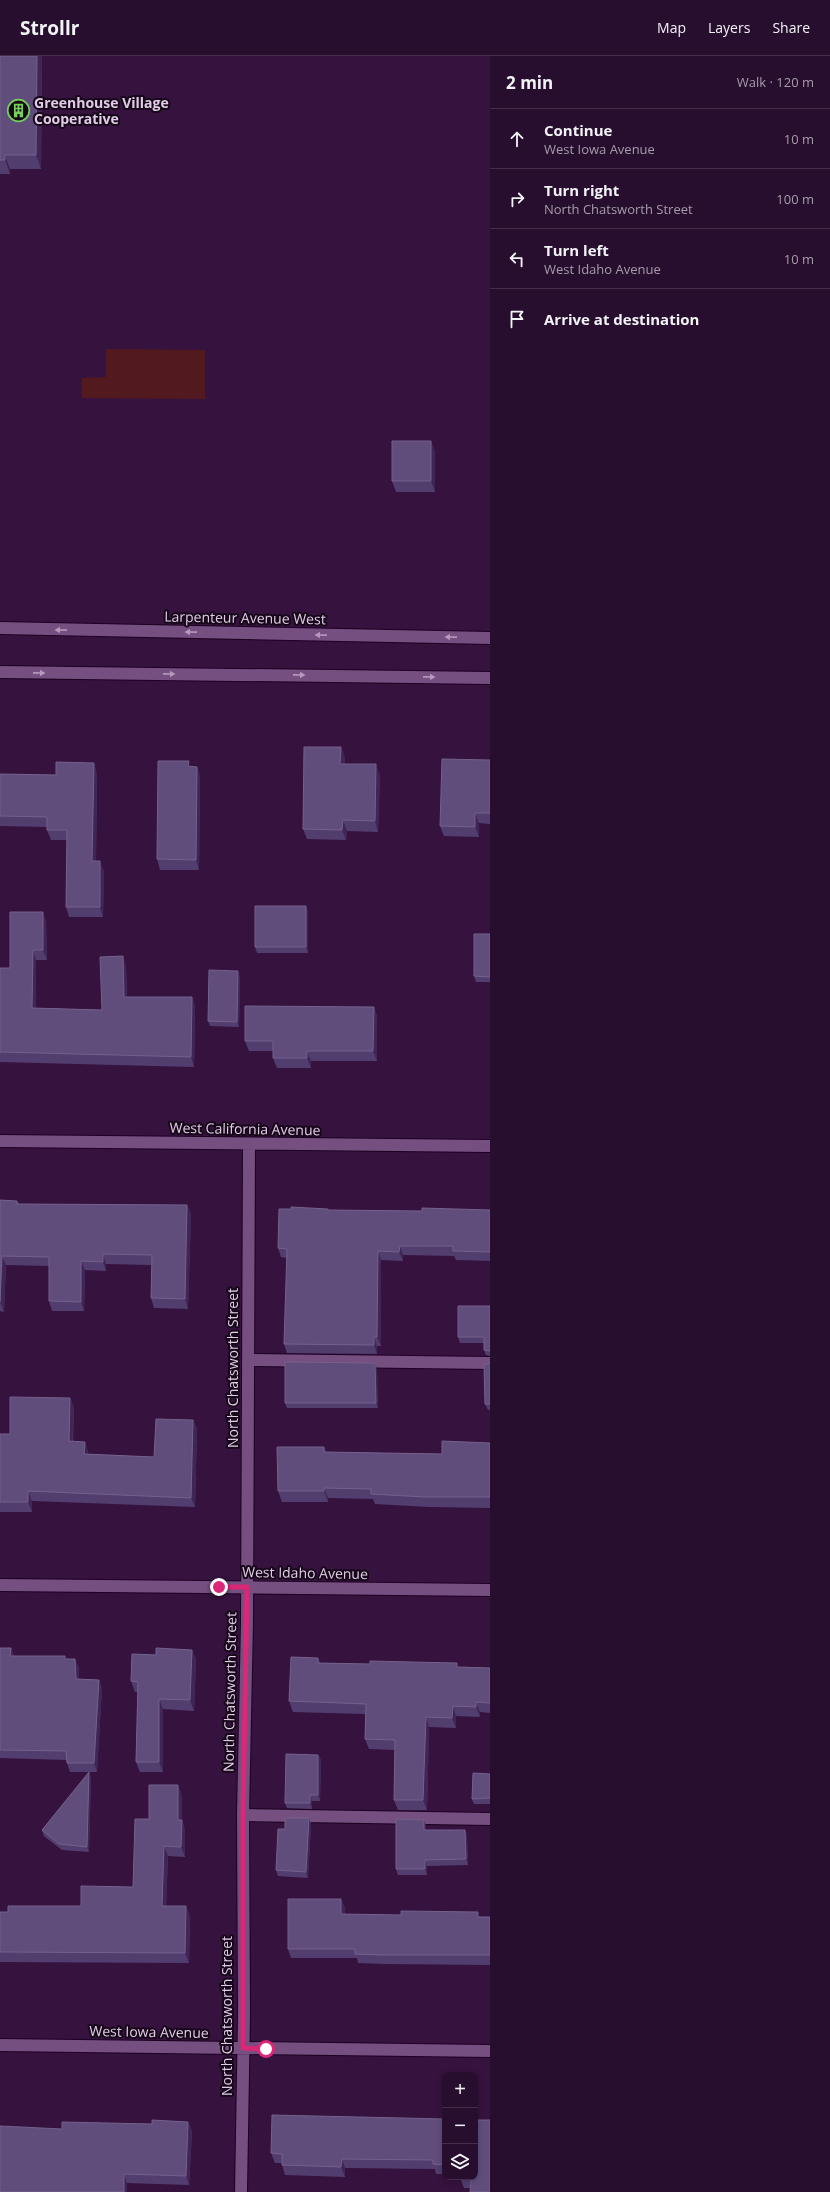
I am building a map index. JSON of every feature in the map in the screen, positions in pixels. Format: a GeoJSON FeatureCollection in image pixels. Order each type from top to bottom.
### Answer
{"type":"FeatureCollection","features":[{"type":"Feature","properties":{"kind":"street","name":"Larpenteur Avenue West"},"geometry":{"type":"LineString","coordinates":[[0,628],[490,638]]}},
{"type":"Feature","properties":{"kind":"street"},"geometry":{"type":"LineString","coordinates":[[0,672],[490,678]]}},
{"type":"Feature","properties":{"kind":"street","name":"West California Avenue"},"geometry":{"type":"LineString","coordinates":[[0,1141],[490,1146]]}},
{"type":"Feature","properties":{"kind":"street","name":"North Chatsworth Street"},"geometry":{"type":"LineString","coordinates":[[241,2192],[243,2048],[243,1815],[247,1587],[249,1144]]}},
{"type":"Feature","properties":{"kind":"street"},"geometry":{"type":"LineString","coordinates":[[248,1360],[490,1363]]}},
{"type":"Feature","properties":{"kind":"street","name":"West Idaho Avenue"},"geometry":{"type":"LineString","coordinates":[[0,1585],[490,1590]]}},
{"type":"Feature","properties":{"kind":"street"},"geometry":{"type":"LineString","coordinates":[[243,1815],[490,1819]]}},
{"type":"Feature","properties":{"kind":"street","name":"West Iowa Avenue"},"geometry":{"type":"LineString","coordinates":[[0,2045],[490,2051]]}},
{"type":"Feature","properties":{"kind":"shaded area"},"geometry":{"type":"Polygon","coordinates":[[[106,349],[205,350],[205,399],[82,398],[82,378],[106,377],[106,349]]]}},
{"type":"Feature","properties":{"kind":"building","name":"Greenhouse Village Cooperative"},"geometry":{"type":"Polygon","coordinates":[[[0,56],[37,56],[36,155],[5,155],[5,160],[0,160],[0,56]]]}},
{"type":"Feature","properties":{"kind":"building"},"geometry":{"type":"Polygon","coordinates":[[[392,441],[431,441],[431,481],[392,481],[392,441]]]}},
{"type":"Feature","properties":{"kind":"building"},"geometry":{"type":"Polygon","coordinates":[[[304,747],[341,747],[340,764],[376,764],[375,821],[343,820],[342,830],[303,829],[304,747]]]}},
{"type":"Feature","properties":{"kind":"building"},"geometry":{"type":"Polygon","coordinates":[[[442,759],[490,760],[490,813],[475,813],[475,827],[440,826],[442,759]]]}},
{"type":"Feature","properties":{"kind":"building"},"geometry":{"type":"Polygon","coordinates":[[[158,761],[189,761],[188,766],[197,767],[196,860],[157,859],[158,761]]]}},
{"type":"Feature","properties":{"kind":"building"},"geometry":{"type":"Polygon","coordinates":[[[56,762],[94,763],[92,861],[100,861],[100,907],[66,907],[67,830],[47,830],[47,817],[0,816],[0,774],[56,775],[56,762]]]}},
{"type":"Feature","properties":{"kind":"building"},"geometry":{"type":"Polygon","coordinates":[[[255,906],[306,906],[306,947],[255,947],[255,906]]]}},
{"type":"Feature","properties":{"kind":"building"},"geometry":{"type":"Polygon","coordinates":[[[10,912],[43,912],[43,950],[33,950],[32,1008],[102,1010],[100,957],[123,956],[124,997],[192,997],[191,1057],[0,1052],[0,968],[10,968],[10,912]]]}},
{"type":"Feature","properties":{"kind":"building"},"geometry":{"type":"Polygon","coordinates":[[[474,934],[490,934],[490,977],[474,976],[474,934]]]}},
{"type":"Feature","properties":{"kind":"building"},"geometry":{"type":"Polygon","coordinates":[[[209,970],[238,971],[237,1022],[208,1021],[209,970]]]}},
{"type":"Feature","properties":{"kind":"building"},"geometry":{"type":"Polygon","coordinates":[[[245,1006],[374,1007],[373,1051],[307,1051],[307,1058],[273,1058],[273,1041],[245,1041],[245,1006]]]}},
{"type":"Feature","properties":{"kind":"building"},"geometry":{"type":"Polygon","coordinates":[[[0,1200],[17,1201],[17,1204],[187,1205],[185,1299],[151,1298],[152,1255],[103,1254],[103,1262],[81,1261],[81,1302],[49,1301],[49,1257],[2,1256],[0,1302],[0,1200]]]}},
{"type":"Feature","properties":{"kind":"building"},"geometry":{"type":"Polygon","coordinates":[[[291,1207],[328,1210],[422,1211],[422,1208],[490,1210],[490,1252],[453,1251],[453,1246],[400,1246],[399,1252],[378,1251],[377,1337],[374,1337],[374,1345],[284,1344],[287,1249],[278,1248],[279,1209],[291,1209],[291,1207]]]}},
{"type":"Feature","properties":{"kind":"building"},"geometry":{"type":"Polygon","coordinates":[[[458,1306],[490,1306],[490,1351],[484,1350],[484,1337],[458,1337],[458,1306]]]}},
{"type":"Feature","properties":{"kind":"building"},"geometry":{"type":"Polygon","coordinates":[[[285,1362],[375,1363],[376,1403],[285,1403],[285,1362]]]}},
{"type":"Feature","properties":{"kind":"building"},"geometry":{"type":"Polygon","coordinates":[[[490,1363],[490,1404],[485,1404],[484,1365],[490,1363]]]}},
{"type":"Feature","properties":{"kind":"building"},"geometry":{"type":"Polygon","coordinates":[[[10,1397],[70,1398],[69,1441],[85,1442],[84,1454],[154,1457],[156,1419],[193,1420],[191,1498],[28,1491],[28,1502],[0,1502],[0,1434],[10,1434],[10,1397]]]}},
{"type":"Feature","properties":{"kind":"building"},"geometry":{"type":"Polygon","coordinates":[[[442,1441],[490,1443],[490,1497],[425,1497],[371,1494],[371,1489],[324,1488],[324,1491],[278,1491],[277,1447],[324,1447],[324,1452],[442,1454],[442,1441]]]}},
{"type":"Feature","properties":{"kind":"building"},"geometry":{"type":"Polygon","coordinates":[[[0,1648],[11,1648],[10,1656],[65,1656],[65,1659],[75,1659],[76,1679],[99,1680],[94,1763],[67,1763],[66,1751],[0,1750],[0,1648]]]}},
{"type":"Feature","properties":{"kind":"building"},"geometry":{"type":"Polygon","coordinates":[[[156,1648],[192,1650],[190,1700],[159,1699],[159,1762],[136,1762],[138,1682],[131,1681],[132,1654],[156,1655],[156,1648]]]}},
{"type":"Feature","properties":{"kind":"building"},"geometry":{"type":"Polygon","coordinates":[[[291,1657],[318,1658],[318,1663],[370,1664],[370,1661],[457,1663],[457,1667],[490,1668],[490,1703],[476,1702],[476,1707],[453,1706],[452,1718],[426,1717],[423,1800],[394,1800],[395,1740],[365,1739],[366,1704],[289,1701],[291,1657]]]}},
{"type":"Feature","properties":{"kind":"building"},"geometry":{"type":"Polygon","coordinates":[[[286,1754],[318,1755],[318,1795],[310,1795],[310,1803],[285,1803],[286,1754]]]}},
{"type":"Feature","properties":{"kind":"building"},"geometry":{"type":"Polygon","coordinates":[[[89,1772],[87,1847],[59,1844],[42,1830],[89,1772]]]}},
{"type":"Feature","properties":{"kind":"building"},"geometry":{"type":"Polygon","coordinates":[[[473,1773],[490,1774],[490,1798],[472,1799],[473,1773]]]}},
{"type":"Feature","properties":{"kind":"building"},"geometry":{"type":"Polygon","coordinates":[[[149,1785],[178,1785],[178,1820],[182,1820],[181,1847],[164,1846],[162,1906],[186,1906],[185,1953],[0,1952],[0,1912],[8,1912],[8,1906],[81,1906],[81,1886],[133,1887],[135,1819],[149,1819],[149,1785]]]}},
{"type":"Feature","properties":{"kind":"building"},"geometry":{"type":"Polygon","coordinates":[[[285,1818],[309,1818],[306,1872],[276,1870],[278,1829],[285,1829],[285,1818]]]}},
{"type":"Feature","properties":{"kind":"building"},"geometry":{"type":"Polygon","coordinates":[[[396,1819],[424,1820],[424,1830],[465,1830],[466,1859],[425,1860],[425,1869],[396,1869],[396,1819]]]}},
{"type":"Feature","properties":{"kind":"building"},"geometry":{"type":"Polygon","coordinates":[[[288,1899],[341,1899],[341,1914],[401,1915],[401,1911],[478,1912],[478,1917],[490,1917],[490,1955],[381,1955],[355,1954],[355,1949],[288,1949],[288,1899]]]}},
{"type":"Feature","properties":{"kind":"building"},"geometry":{"type":"Polygon","coordinates":[[[272,2115],[442,2119],[442,2165],[433,2164],[433,2160],[342,2159],[341,2167],[282,2165],[282,2154],[271,2153],[272,2115]]]}},
{"type":"Feature","properties":{"kind":"building"},"geometry":{"type":"Polygon","coordinates":[[[152,2120],[188,2122],[186,2176],[124,2174],[124,2192],[0,2192],[0,2126],[62,2129],[62,2122],[152,2124],[152,2120]]]}},
{"type":"Feature","properties":{"kind":"building"},"geometry":{"type":"Polygon","coordinates":[[[478,2120],[490,2120],[490,2192],[470,2192],[471,2180],[478,2180],[478,2120]]]}},
{"type":"Feature","properties":{"kind":"place","name":"Greenhouse Village Cooperative"},"geometry":{"type":"Point","coordinates":[18,111]}},
{"type":"Feature","properties":{"kind":"route"},"geometry":{"type":"LineString","coordinates":[[219,1587],[247,1587],[243,1815],[243,2048],[266,2049]]}}]}
